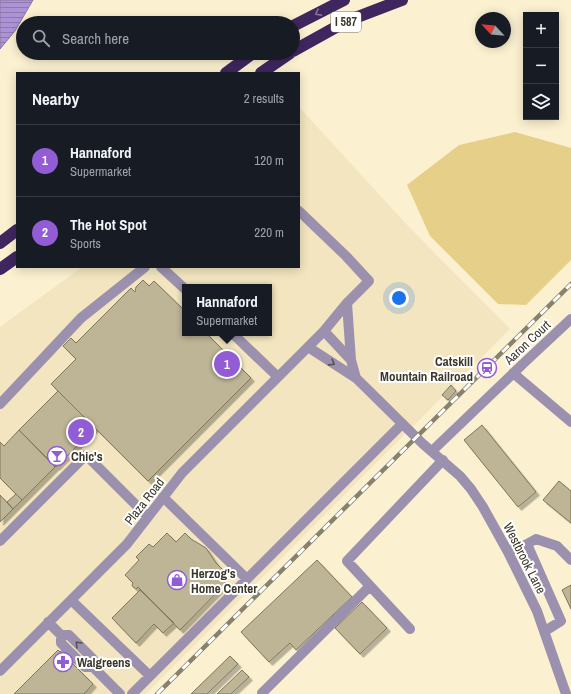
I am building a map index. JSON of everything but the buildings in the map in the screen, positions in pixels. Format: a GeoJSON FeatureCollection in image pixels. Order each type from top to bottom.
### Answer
{"type":"FeatureCollection","features":[{"type":"Feature","properties":{"kind":"highway","name":"I 587"},"geometry":{"type":"LineString","coordinates":[[300,22],[344,0]]}},
{"type":"Feature","properties":{"kind":"highway","name":"I 587"},"geometry":{"type":"LineString","coordinates":[[300,47],[347,21],[402,0]]}},
{"type":"Feature","properties":{"kind":"highway"},"geometry":{"type":"LineString","coordinates":[[227,72],[244,60]]}},
{"type":"Feature","properties":{"kind":"highway"},"geometry":{"type":"LineString","coordinates":[[262,72],[280,60]]}},
{"type":"Feature","properties":{"kind":"highway"},"geometry":{"type":"LineString","coordinates":[[0,243],[16,231]]}},
{"type":"Feature","properties":{"kind":"highway"},"geometry":{"type":"LineString","coordinates":[[0,269],[16,257]]}},
{"type":"Feature","properties":{"kind":"street","name":"Plaza Road"},"geometry":{"type":"LineString","coordinates":[[0,671],[126,544],[182,473],[324,331],[347,303],[369,281],[346,256],[300,212]]}},
{"type":"Feature","properties":{"kind":"street"},"geometry":{"type":"LineString","coordinates":[[0,404],[81,318],[144,268]]}},
{"type":"Feature","properties":{"kind":"street"},"geometry":{"type":"LineString","coordinates":[[162,268],[182,286]]}},
{"type":"Feature","properties":{"kind":"street"},"geometry":{"type":"LineString","coordinates":[[347,303],[350,360],[356,378]]}},
{"type":"Feature","properties":{"kind":"street","name":"Aaron Court"},"geometry":{"type":"LineString","coordinates":[[432,451],[571,319]]}},
{"type":"Feature","properties":{"kind":"street"},"geometry":{"type":"LineString","coordinates":[[324,331],[350,360]]}},
{"type":"Feature","properties":{"kind":"street"},"geometry":{"type":"LineString","coordinates":[[235,336],[278,377]]}},
{"type":"Feature","properties":{"kind":"street"},"geometry":{"type":"LineString","coordinates":[[308,347],[356,378],[402,424],[432,451]]}},
{"type":"Feature","properties":{"kind":"street"},"geometry":{"type":"LineString","coordinates":[[513,373],[571,422]]}},
{"type":"Feature","properties":{"kind":"street"},"geometry":{"type":"LineString","coordinates":[[132,694],[402,424]]}},
{"type":"Feature","properties":{"kind":"street","name":"Westbrook Lane"},"geometry":{"type":"LineString","coordinates":[[432,451],[444,460],[471,489],[483,507],[508,552],[537,611],[566,694]]}},
{"type":"Feature","properties":{"kind":"street"},"geometry":{"type":"LineString","coordinates":[[0,541],[86,455],[148,517]]}},
{"type":"Feature","properties":{"kind":"street"},"geometry":{"type":"LineString","coordinates":[[410,629],[347,561],[444,460]]}},
{"type":"Feature","properties":{"kind":"street"},"geometry":{"type":"LineString","coordinates":[[163,497],[247,579]]}},
{"type":"Feature","properties":{"kind":"street"},"geometry":{"type":"LineString","coordinates":[[508,552],[536,539],[557,546],[571,560]]}},
{"type":"Feature","properties":{"kind":"street"},"geometry":{"type":"LineString","coordinates":[[527,544],[561,620],[545,631]]}},
{"type":"Feature","properties":{"kind":"street"},"geometry":{"type":"LineString","coordinates":[[262,693],[370,586]]}},
{"type":"Feature","properties":{"kind":"street"},"geometry":{"type":"LineString","coordinates":[[71,600],[150,676]]}},
{"type":"Feature","properties":{"kind":"street"},"geometry":{"type":"LineString","coordinates":[[48,622],[61,635],[61,643],[75,658],[85,667],[93,667],[120,694]]}},
{"type":"Feature","properties":{"kind":"shaded area"},"geometry":{"type":"Polygon","coordinates":[[[0,0],[33,0],[24,16],[16,16],[16,29],[0,49],[0,0]]]}},
{"type":"Feature","properties":{"kind":"shaded area"},"geometry":{"type":"Polygon","coordinates":[[[300,108],[409,227],[510,329],[146,694],[0,694],[0,327],[81,268],[300,268],[300,108]]]}},
{"type":"Feature","properties":{"kind":"shaded area"},"geometry":{"type":"Polygon","coordinates":[[[515,132],[571,148],[571,260],[526,305],[498,304],[430,236],[407,185],[459,145],[515,132]]]}},
{"type":"Feature","properties":{"kind":"railway"},"geometry":{"type":"LineString","coordinates":[[157,694],[571,284]]}},
{"type":"Feature","properties":{"kind":"place","name":"Hannaford"},"geometry":{"type":"Point","coordinates":[227,364]}},
{"type":"Feature","properties":{"kind":"place","name":"Catskill Mountain Railroad"},"geometry":{"type":"Point","coordinates":[487,368]}},
{"type":"Feature","properties":{"kind":"place","name":"The Hot Spot"},"geometry":{"type":"Point","coordinates":[81,432]}},
{"type":"Feature","properties":{"kind":"place","name":"Chic's"},"geometry":{"type":"Point","coordinates":[57,456]}},
{"type":"Feature","properties":{"kind":"place","name":"Herzog's Home Center"},"geometry":{"type":"Point","coordinates":[177,580]}},
{"type":"Feature","properties":{"kind":"place","name":"Walgreens"},"geometry":{"type":"Point","coordinates":[63,662]}}]}
